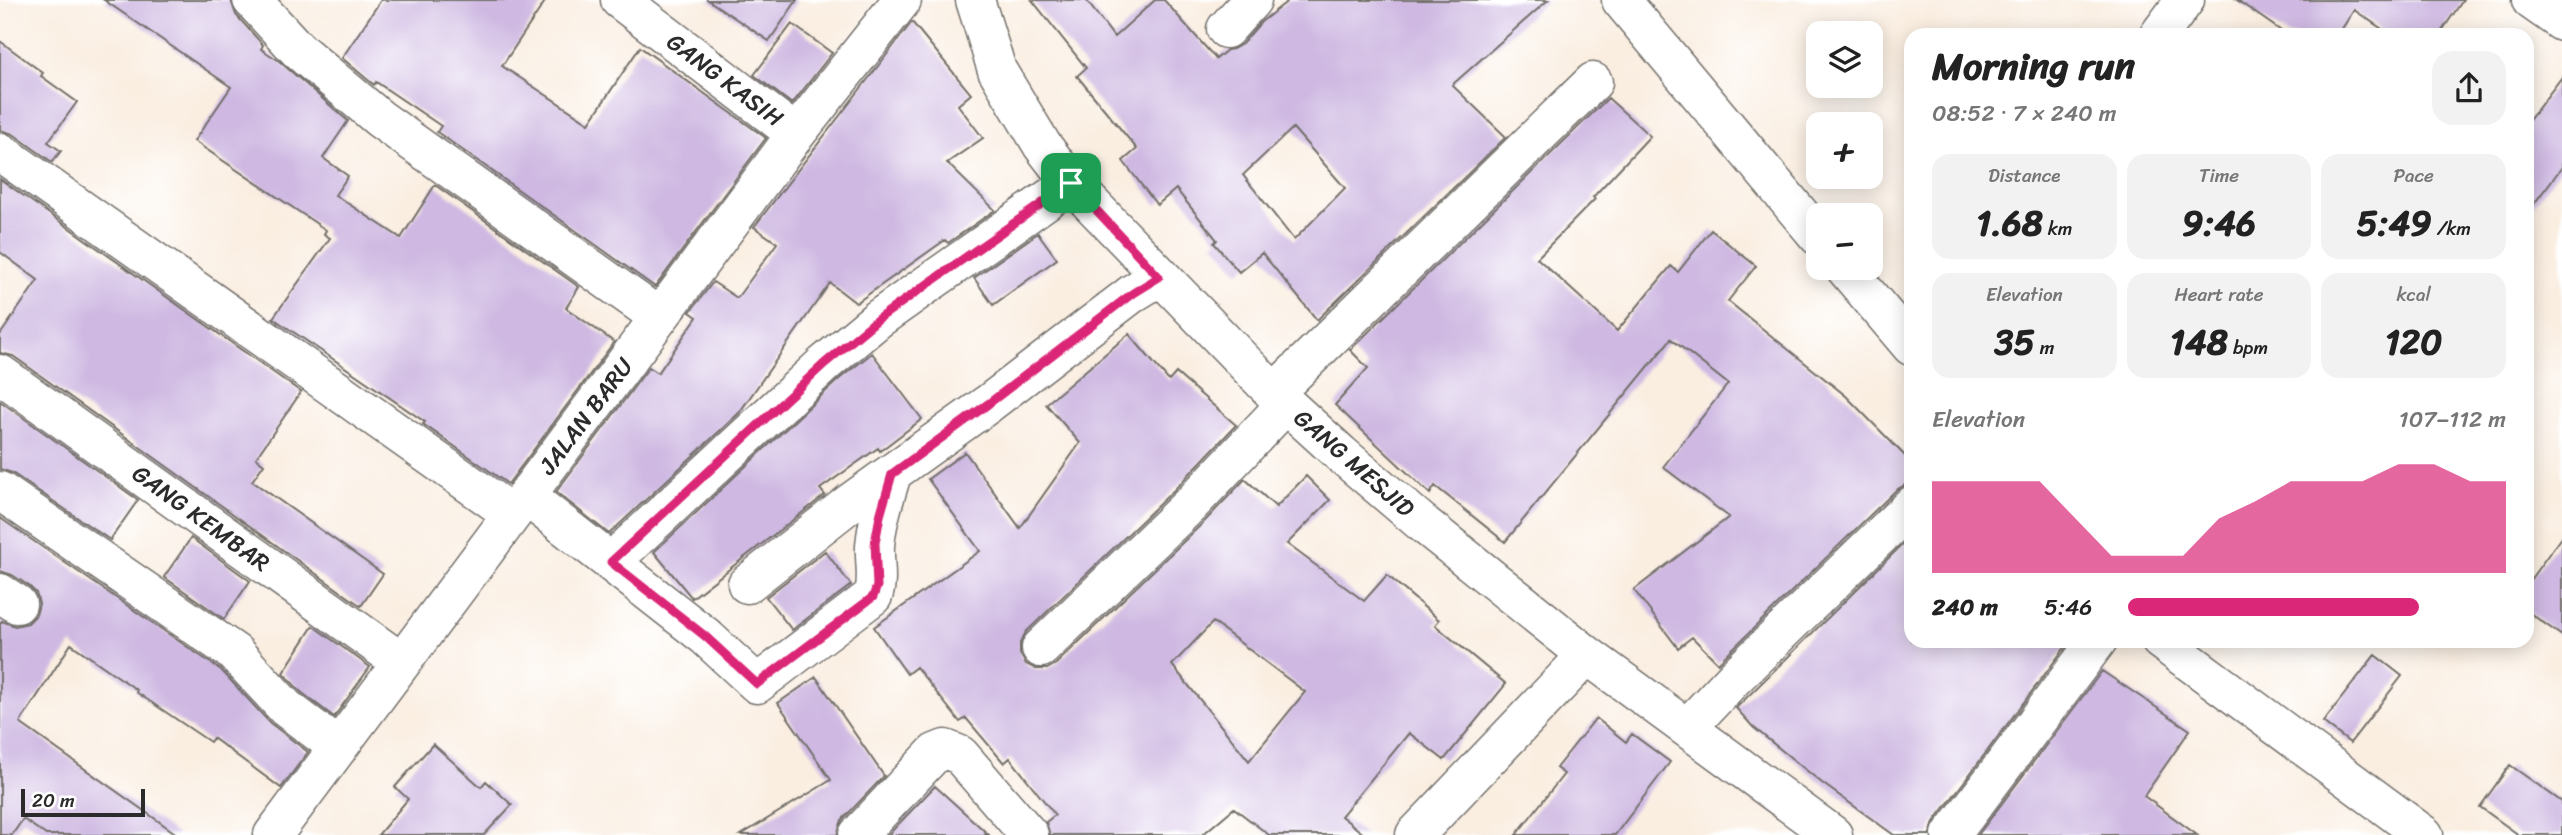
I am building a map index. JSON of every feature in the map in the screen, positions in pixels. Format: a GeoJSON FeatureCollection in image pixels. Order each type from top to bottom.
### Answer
{"type":"FeatureCollection","features":[{"type":"Feature","properties":{"kind":"street"},"geometry":{"type":"LineString","coordinates":[[252,0],[298,50],[380,120],[659,317]]}},
{"type":"Feature","properties":{"kind":"street","name":"GANG KASIH"},"geometry":{"type":"LineString","coordinates":[[620,0],[796,134]]}},
{"type":"Feature","properties":{"kind":"street","name":"JALAN BARU"},"geometry":{"type":"LineString","coordinates":[[273,835],[796,134],[902,0]]}},
{"type":"Feature","properties":{"kind":"street","name":"GANG MESJID"},"geometry":{"type":"LineString","coordinates":[[975,0],[997,70],[1030,127],[1071,183],[1159,277],[1280,398],[1421,522],[1587,656],[1833,835]]}},
{"type":"Feature","properties":{"kind":"street"},"geometry":{"type":"LineString","coordinates":[[1226,29],[1252,0]]}},
{"type":"Feature","properties":{"kind":"street"},"geometry":{"type":"LineString","coordinates":[[1621,0],[1806,222]]}},
{"type":"Feature","properties":{"kind":"street"},"geometry":{"type":"LineString","coordinates":[[2167,28],[2185,0]]}},
{"type":"Feature","properties":{"kind":"street"},"geometry":{"type":"LineString","coordinates":[[2531,0],[2562,22]]}},
{"type":"Feature","properties":{"kind":"street"},"geometry":{"type":"LineString","coordinates":[[1041,648],[1191,504],[1280,398],[1593,82]]}},
{"type":"Feature","properties":{"kind":"street"},"geometry":{"type":"LineString","coordinates":[[0,152],[519,505],[611,562],[705,636],[757,684],[873,597],[877,586],[875,543],[892,474]]}},
{"type":"Feature","properties":{"kind":"street"},"geometry":{"type":"LineString","coordinates":[[611,562],[824,364],[878,319],[1071,183]]}},
{"type":"Feature","properties":{"kind":"street"},"geometry":{"type":"LineString","coordinates":[[747,584],[1133,293],[1159,277]]}},
{"type":"Feature","properties":{"kind":"street"},"geometry":{"type":"LineString","coordinates":[[1855,280],[1904,338]]}},
{"type":"Feature","properties":{"kind":"street","name":"GANG KEMBAR"},"geometry":{"type":"LineString","coordinates":[[0,374],[401,662]]}},
{"type":"Feature","properties":{"kind":"street"},"geometry":{"type":"LineString","coordinates":[[0,492],[235,653],[286,708],[338,747]]}},
{"type":"Feature","properties":{"kind":"street"},"geometry":{"type":"LineString","coordinates":[[1687,728],[1735,677],[1904,513]]}},
{"type":"Feature","properties":{"kind":"street"},"geometry":{"type":"LineString","coordinates":[[1951,835],[2092,648]]}},
{"type":"Feature","properties":{"kind":"street"},"geometry":{"type":"LineString","coordinates":[[2171,648],[2424,835]]}},
{"type":"Feature","properties":{"kind":"street"},"geometry":{"type":"LineString","coordinates":[[1415,835],[1587,656]]}},
{"type":"Feature","properties":{"kind":"street"},"geometry":{"type":"LineString","coordinates":[[858,835],[934,753],[945,749],[960,755],[1030,835]]}},
{"type":"Feature","properties":{"kind":"building"},"geometry":{"type":"Polygon","coordinates":[[[104,0],[231,0],[236,15],[263,45],[261,49],[278,60],[348,121],[323,158],[348,176],[335,195],[401,238],[435,185],[579,287],[566,308],[614,342],[508,484],[423,424],[425,422],[273,318],[330,238],[324,234],[326,230],[194,141],[231,87],[104,0]]]}},
{"type":"Feature","properties":{"kind":"building"},"geometry":{"type":"Polygon","coordinates":[[[381,0],[546,0],[502,66],[589,123],[640,47],[766,138],[655,287],[437,132],[441,126],[376,82],[374,85],[342,58],[381,0]]]}},
{"type":"Feature","properties":{"kind":"building"},"geometry":{"type":"Polygon","coordinates":[[[708,0],[797,0],[769,41],[708,0]]]}},
{"type":"Feature","properties":{"kind":"building"},"geometry":{"type":"Polygon","coordinates":[[[1032,0],[1086,0],[1114,37],[1155,0],[1164,0],[1216,59],[1227,50],[1242,44],[1261,22],[1289,0],[1548,0],[1452,85],[1506,137],[1317,320],[1262,253],[1239,272],[1214,243],[1217,240],[1176,189],[1157,205],[1123,161],[1137,149],[1077,76],[1086,68],[1032,0]],[[1293,128],[1243,175],[1294,240],[1345,188],[1293,128]]]}},
{"type":"Feature","properties":{"kind":"building"},"geometry":{"type":"Polygon","coordinates":[[[2237,0],[2463,0],[2444,28],[2381,28],[2354,10],[2342,28],[2277,28],[2237,0]]]}},
{"type":"Feature","properties":{"kind":"building"},"geometry":{"type":"Polygon","coordinates":[[[912,22],[971,94],[958,105],[983,138],[947,163],[995,210],[948,243],[945,240],[856,303],[830,283],[739,413],[609,534],[556,492],[649,367],[658,373],[697,317],[690,312],[713,282],[737,298],[777,243],[754,227],[912,22]]]}},
{"type":"Feature","properties":{"kind":"building"},"geometry":{"type":"Polygon","coordinates":[[[792,24],[832,53],[792,104],[754,75],[792,24]]]}},
{"type":"Feature","properties":{"kind":"building"},"geometry":{"type":"Polygon","coordinates":[[[0,41],[77,102],[48,142],[61,151],[52,162],[13,134],[0,130],[0,41]]]}},
{"type":"Feature","properties":{"kind":"building"},"geometry":{"type":"Polygon","coordinates":[[[2562,77],[2562,167],[2534,204],[2534,114],[2562,77]]]}},
{"type":"Feature","properties":{"kind":"building"},"geometry":{"type":"Polygon","coordinates":[[[1608,98],[1650,136],[1593,197],[1595,199],[1537,258],[1617,331],[1671,266],[1678,272],[1711,230],[1756,266],[1728,301],[1846,396],[1904,455],[1904,486],[1896,490],[1718,663],[1692,637],[1678,648],[1634,590],[1729,517],[1663,467],[1728,384],[1671,339],[1505,542],[1435,486],[1430,494],[1335,405],[1368,368],[1350,350],[1608,98]]]}},
{"type":"Feature","properties":{"kind":"building"},"geometry":{"type":"Polygon","coordinates":[[[0,179],[301,392],[256,458],[264,464],[252,481],[383,574],[361,606],[13,356],[0,353],[0,335],[38,280],[0,252],[0,179]]]}},
{"type":"Feature","properties":{"kind":"building"},"geometry":{"type":"Polygon","coordinates":[[[1038,233],[1057,259],[993,305],[974,278],[1038,233]]]}},
{"type":"Feature","properties":{"kind":"building"},"geometry":{"type":"Polygon","coordinates":[[[1129,334],[1169,381],[1176,373],[1236,425],[1175,489],[1026,632],[1020,643],[1020,654],[1026,664],[1036,669],[1047,669],[1056,664],[1245,479],[1276,507],[1306,476],[1330,500],[1287,544],[1364,601],[1387,575],[1439,620],[1435,625],[1506,684],[1444,760],[1409,733],[1341,816],[1365,835],[1269,835],[1234,808],[1202,835],[1050,835],[1046,822],[1055,815],[1010,758],[1004,763],[966,718],[960,722],[916,667],[907,674],[874,627],[980,551],[928,479],[965,452],[1020,528],[1080,443],[1046,404],[1129,334]],[[1213,622],[1172,665],[1249,761],[1305,692],[1213,622]]]}},
{"type":"Feature","properties":{"kind":"building"},"geometry":{"type":"Polygon","coordinates":[[[872,353],[922,419],[880,451],[878,448],[820,489],[825,495],[692,598],[654,552],[838,380],[872,353]]]}},
{"type":"Feature","properties":{"kind":"building"},"geometry":{"type":"Polygon","coordinates":[[[0,401],[138,500],[110,540],[12,473],[0,469],[0,401]]]}},
{"type":"Feature","properties":{"kind":"building"},"geometry":{"type":"Polygon","coordinates":[[[0,518],[221,670],[270,723],[308,752],[281,788],[213,738],[210,742],[136,692],[137,690],[71,644],[20,723],[178,835],[46,835],[23,819],[12,835],[0,835],[0,624],[2,621],[15,626],[28,623],[36,615],[39,604],[36,593],[29,586],[0,571],[0,518]]]}},
{"type":"Feature","properties":{"kind":"building"},"geometry":{"type":"Polygon","coordinates":[[[2562,536],[2562,636],[2534,616],[2534,574],[2562,536]]]}},
{"type":"Feature","properties":{"kind":"building"},"geometry":{"type":"Polygon","coordinates":[[[191,538],[250,581],[224,619],[164,577],[191,538]]]}},
{"type":"Feature","properties":{"kind":"building"},"geometry":{"type":"Polygon","coordinates":[[[1904,543],[1904,648],[2064,648],[1934,822],[1930,835],[1894,835],[1822,783],[1753,727],[1736,708],[1904,543]]]}},
{"type":"Feature","properties":{"kind":"building"},"geometry":{"type":"Polygon","coordinates":[[[825,551],[851,585],[792,630],[766,597],[825,551]]]}},
{"type":"Feature","properties":{"kind":"building"},"geometry":{"type":"Polygon","coordinates":[[[313,626],[370,667],[334,717],[301,692],[283,673],[313,626]]]}},
{"type":"Feature","properties":{"kind":"building"},"geometry":{"type":"Polygon","coordinates":[[[2375,655],[2402,676],[2350,743],[2323,722],[2375,655]]]}},
{"type":"Feature","properties":{"kind":"building"},"geometry":{"type":"Polygon","coordinates":[[[2102,671],[2190,730],[2144,796],[2197,835],[1978,835],[2102,671]]]}},
{"type":"Feature","properties":{"kind":"building"},"geometry":{"type":"Polygon","coordinates":[[[816,677],[884,776],[842,820],[837,835],[741,835],[831,780],[778,703],[816,677]]]}},
{"type":"Feature","properties":{"kind":"building"},"geometry":{"type":"Polygon","coordinates":[[[1596,718],[1626,742],[1632,734],[1670,762],[1615,835],[1516,835],[1564,774],[1556,768],[1596,718]]]}},
{"type":"Feature","properties":{"kind":"building"},"geometry":{"type":"Polygon","coordinates":[[[433,744],[481,787],[486,781],[512,805],[484,835],[378,835],[408,799],[395,787],[433,744]]]}},
{"type":"Feature","properties":{"kind":"building"},"geometry":{"type":"Polygon","coordinates":[[[2510,765],[2562,802],[2562,835],[2519,835],[2480,807],[2510,765]]]}},
{"type":"Feature","properties":{"kind":"building"},"geometry":{"type":"Polygon","coordinates":[[[935,786],[989,835],[888,835],[935,786]]]}},
{"type":"Feature","properties":{"kind":"route"},"geometry":{"type":"LineString","coordinates":[[1071,183],[1159,277],[1133,293],[892,474],[875,543],[877,586],[873,597],[757,684],[705,636],[611,562],[824,364],[878,319],[1071,183]]}}]}
